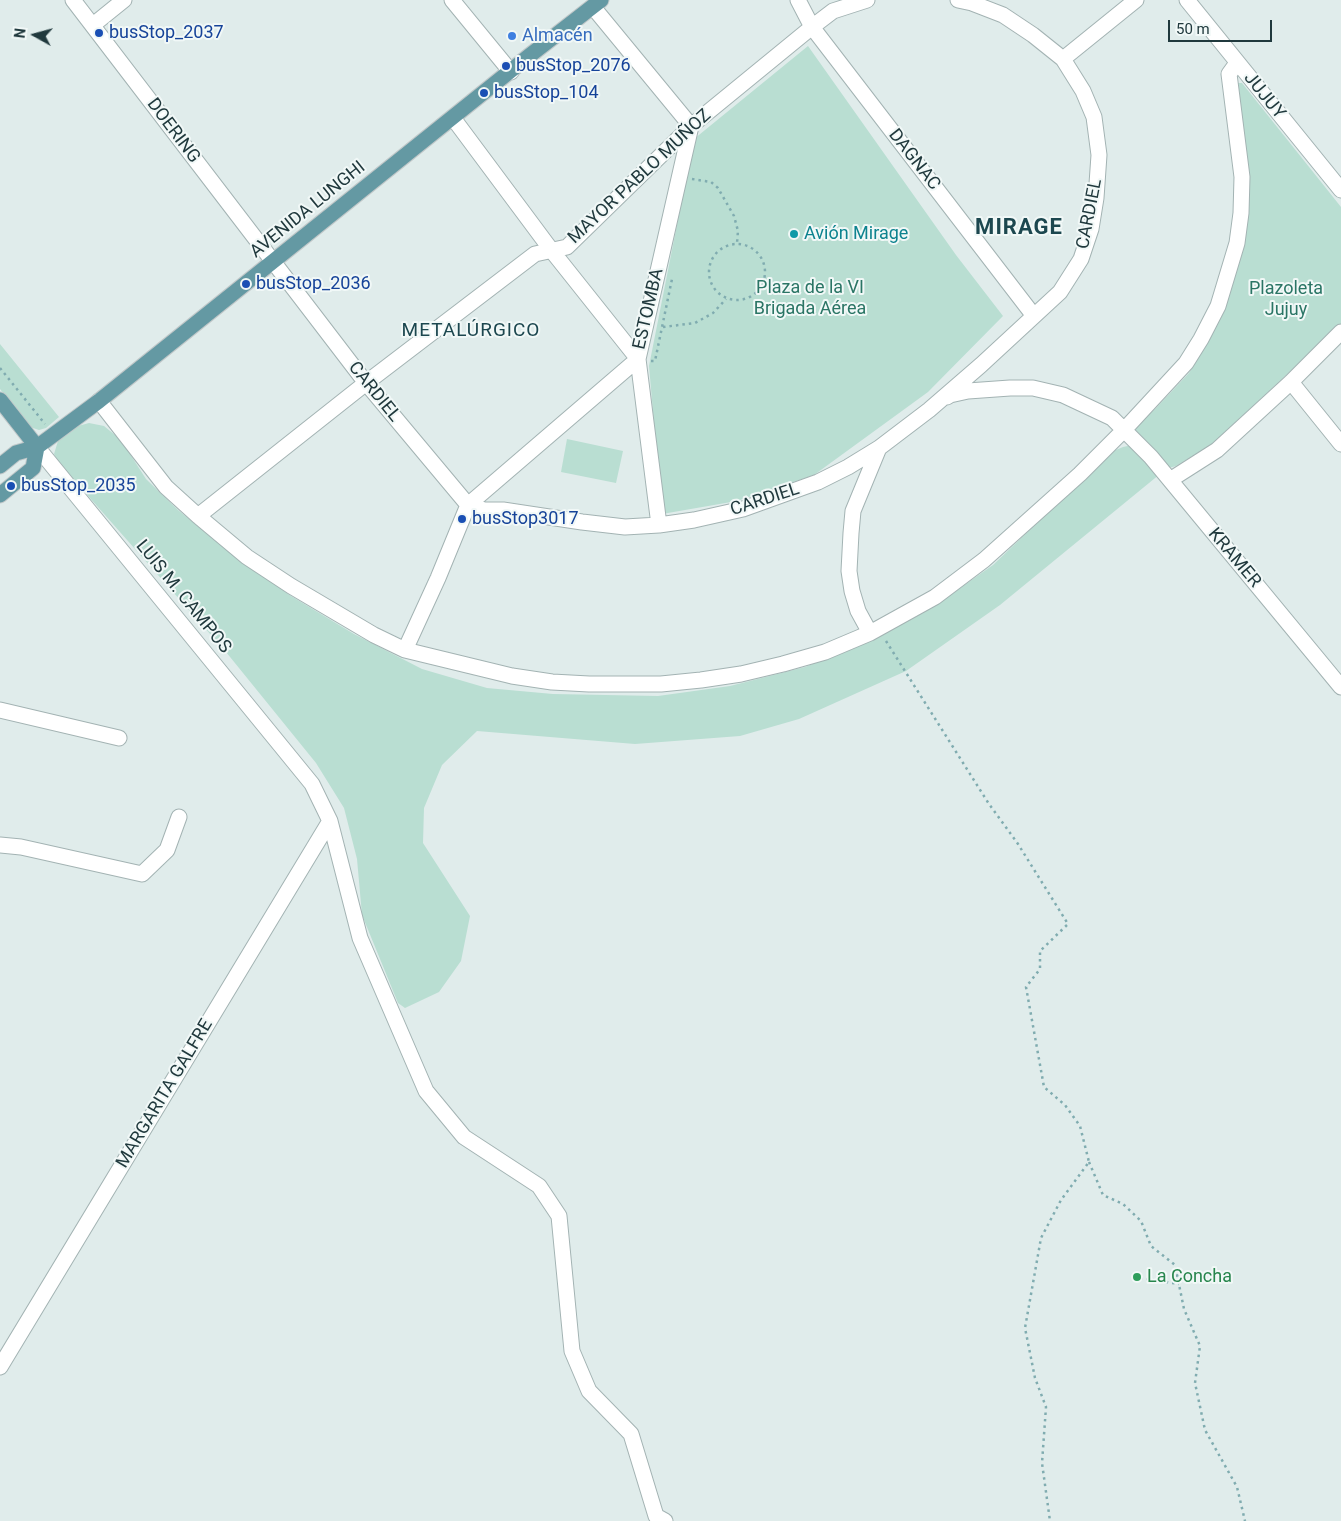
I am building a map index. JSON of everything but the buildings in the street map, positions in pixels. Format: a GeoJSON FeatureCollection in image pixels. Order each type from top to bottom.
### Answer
{"type":"FeatureCollection","features":[{"type":"Feature","properties":{"kind":"main road","name":"AVENIDA LUNGHI"},"geometry":{"type":"LineString","coordinates":[[0,466],[16,452],[37,447],[99,401],[597,3]]}},
{"type":"Feature","properties":{"kind":"main road","name":"LUIS M. CAMPOS"},"geometry":{"type":"LineString","coordinates":[[0,400],[37,447]]}},
{"type":"Feature","properties":{"kind":"main road"},"geometry":{"type":"LineString","coordinates":[[0,495],[33,468],[37,447]]}},
{"type":"Feature","properties":{"kind":"street","name":"DOERING"},"geometry":{"type":"LineString","coordinates":[[73,0],[273,262]]}},
{"type":"Feature","properties":{"kind":"street"},"geometry":{"type":"LineString","coordinates":[[93,25],[124,0]]}},
{"type":"Feature","properties":{"kind":"street"},"geometry":{"type":"LineString","coordinates":[[452,0],[511,72]]}},
{"type":"Feature","properties":{"kind":"street","name":"DAGNAC"},"geometry":{"type":"LineString","coordinates":[[798,0],[812,27],[1034,316]]}},
{"type":"Feature","properties":{"kind":"street","name":"MAYOR PABLO MUÑOZ"},"geometry":{"type":"LineString","coordinates":[[198,516],[535,254],[568,247],[691,126],[833,11],[867,0]]}},
{"type":"Feature","properties":{"kind":"street"},"geometry":{"type":"LineString","coordinates":[[958,0],[972,3],[1003,16],[1033,35],[1063,59],[1136,0]]}},
{"type":"Feature","properties":{"kind":"street","name":"JUJUY"},"geometry":{"type":"LineString","coordinates":[[1188,0],[1237,63],[1336,173],[1341,190]]}},
{"type":"Feature","properties":{"kind":"street"},"geometry":{"type":"LineString","coordinates":[[597,3],[691,126]]}},
{"type":"Feature","properties":{"kind":"street","name":"CARDIEL"},"geometry":{"type":"LineString","coordinates":[[273,262],[366,384],[468,505],[484,510],[503,510],[626,527],[694,520],[743,509],[826,478],[879,448],[929,410],[1060,292],[1081,259],[1091,228],[1096,198],[1099,155],[1094,117],[1083,91],[1063,59]]}},
{"type":"Feature","properties":{"kind":"street"},"geometry":{"type":"LineString","coordinates":[[99,401],[166,487],[247,557],[290,586],[374,635],[405,650],[512,676],[552,682],[589,684],[643,684],[701,680],[741,674],[825,652],[874,631],[935,597],[984,560],[1080,474],[1186,363],[1218,306],[1237,243],[1241,213],[1242,177],[1229,74],[1237,63]]}},
{"type":"Feature","properties":{"kind":"street"},"geometry":{"type":"LineString","coordinates":[[405,650],[438,578],[468,505],[638,359],[552,251],[453,118]]}},
{"type":"Feature","properties":{"kind":"street","name":"ESTOMBA"},"geometry":{"type":"LineString","coordinates":[[659,525],[638,359],[691,126]]}},
{"type":"Feature","properties":{"kind":"street"},"geometry":{"type":"LineString","coordinates":[[1170,480],[1217,450],[1291,382],[1341,332]]}},
{"type":"Feature","properties":{"kind":"street"},"geometry":{"type":"LineString","coordinates":[[1291,382],[1341,444]]}},
{"type":"Feature","properties":{"kind":"street","name":"KRAMER"},"geometry":{"type":"LineString","coordinates":[[929,410],[950,395],[968,391],[1033,388],[1063,395],[1112,418],[1151,457],[1341,687]]}},
{"type":"Feature","properties":{"kind":"street","name":"LUIS M. CAMPOS"},"geometry":{"type":"LineString","coordinates":[[37,447],[312,784],[330,821],[360,938],[426,1091],[464,1138],[539,1186],[559,1216],[572,1351],[589,1391],[631,1434],[656,1516],[665,1521]]}},
{"type":"Feature","properties":{"kind":"street"},"geometry":{"type":"LineString","coordinates":[[874,631],[858,611],[849,571],[853,512],[879,448]]}},
{"type":"Feature","properties":{"kind":"street"},"geometry":{"type":"LineString","coordinates":[[0,710],[119,738]]}},
{"type":"Feature","properties":{"kind":"street"},"geometry":{"type":"LineString","coordinates":[[0,845],[142,874],[167,850],[179,817]]}},
{"type":"Feature","properties":{"kind":"street","name":"MARGARITA GALFRE"},"geometry":{"type":"LineString","coordinates":[[0,1367],[330,821]]}},
{"type":"Feature","properties":{"kind":"path"},"geometry":{"type":"LineString","coordinates":[[692,179],[711,182],[718,188],[734,216],[738,231],[737,243]]}},
{"type":"Feature","properties":{"kind":"path"},"geometry":{"type":"LineString","coordinates":[[737,243],[755,249],[763,259],[766,271],[763,283],[757,292],[748,298],[726,299],[713,287],[709,270],[712,258],[720,249],[737,243]]}},
{"type":"Feature","properties":{"kind":"path"},"geometry":{"type":"LineString","coordinates":[[663,327],[695,323],[713,313],[726,299]]}},
{"type":"Feature","properties":{"kind":"path"},"geometry":{"type":"LineString","coordinates":[[0,368],[53,434]]}},
{"type":"Feature","properties":{"kind":"path"},"geometry":{"type":"LineString","coordinates":[[874,631],[989,804],[1018,844],[1068,924],[1040,951],[1040,969],[1026,987],[1044,1087],[1065,1105],[1080,1126],[1089,1162],[1103,1195],[1123,1204],[1141,1221],[1151,1246],[1175,1265],[1184,1309],[1200,1346],[1195,1383],[1205,1430],[1237,1487],[1245,1521]]}},
{"type":"Feature","properties":{"kind":"path"},"geometry":{"type":"LineString","coordinates":[[1050,1521],[1042,1463],[1046,1407],[1035,1378],[1025,1328],[1041,1238],[1061,1200],[1089,1162]]}},
{"type":"Feature","properties":{"kind":"path"},"geometry":{"type":"LineString","coordinates":[[1140,1278],[1179,1284]]}},
{"type":"Feature","properties":{"kind":"green space","name":"Plaza de la VI Brigada Aérea"},"geometry":{"type":"Polygon","coordinates":[[[808,46],[956,255],[1003,316],[928,392],[814,475],[737,501],[662,514],[649,366],[694,139],[808,46]]]}},
{"type":"Feature","properties":{"kind":"green space","name":"Plazoleta Jujuy"},"geometry":{"type":"Polygon","coordinates":[[[1238,83],[1242,83],[1341,207],[1341,324],[1211,445],[1176,466],[1169,468],[1133,433],[1136,427],[1189,373],[1209,340],[1230,294],[1240,259],[1248,191],[1238,83]]]}},
{"type":"Feature","properties":{"kind":"green space"},"geometry":{"type":"Polygon","coordinates":[[[0,344],[59,417],[46,428],[39,430],[30,427],[0,389],[0,344]]]}},
{"type":"Feature","properties":{"kind":"green space"},"geometry":{"type":"Polygon","coordinates":[[[89,423],[104,426],[121,440],[146,479],[178,510],[223,547],[291,596],[354,634],[422,669],[487,688],[553,694],[658,696],[730,686],[805,667],[878,637],[943,600],[993,565],[1111,452],[1132,445],[1160,474],[1000,605],[906,671],[799,719],[740,736],[635,744],[477,731],[442,765],[424,808],[423,843],[470,916],[461,961],[439,992],[405,1008],[398,1003],[362,915],[357,859],[344,808],[316,763],[226,652],[59,463],[54,454],[58,441],[78,426],[89,423]]]}},
{"type":"Feature","properties":{"kind":"green space"},"geometry":{"type":"Polygon","coordinates":[[[567,439],[623,451],[616,483],[561,472],[567,439]]]}},
{"type":"Feature","properties":{"kind":"place","name":"busStop_2037"},"geometry":{"type":"Point","coordinates":[99,33]}},
{"type":"Feature","properties":{"kind":"place","name":"Almacén"},"geometry":{"type":"Point","coordinates":[512,36]}},
{"type":"Feature","properties":{"kind":"place","name":"busStop_2076"},"geometry":{"type":"Point","coordinates":[506,66]}},
{"type":"Feature","properties":{"kind":"place","name":"busStop_104"},"geometry":{"type":"Point","coordinates":[484,93]}},
{"type":"Feature","properties":{"kind":"place","name":"Avión Mirage"},"geometry":{"type":"Point","coordinates":[794,234]}},
{"type":"Feature","properties":{"kind":"place","name":"busStop_2036"},"geometry":{"type":"Point","coordinates":[246,284]}},
{"type":"Feature","properties":{"kind":"place","name":"busStop_2035"},"geometry":{"type":"Point","coordinates":[11,486]}},
{"type":"Feature","properties":{"kind":"place","name":"busStop3017"},"geometry":{"type":"Point","coordinates":[462,519]}},
{"type":"Feature","properties":{"kind":"place","name":"La Concha"},"geometry":{"type":"Point","coordinates":[1137,1277]}},
{"type":"Feature","properties":{"kind":"district","name":"MIRAGE"},"geometry":{"type":"Point","coordinates":[1019,228]}},
{"type":"Feature","properties":{"kind":"district","name":"METALÚRGICO"},"geometry":{"type":"Point","coordinates":[471,331]}}]}
